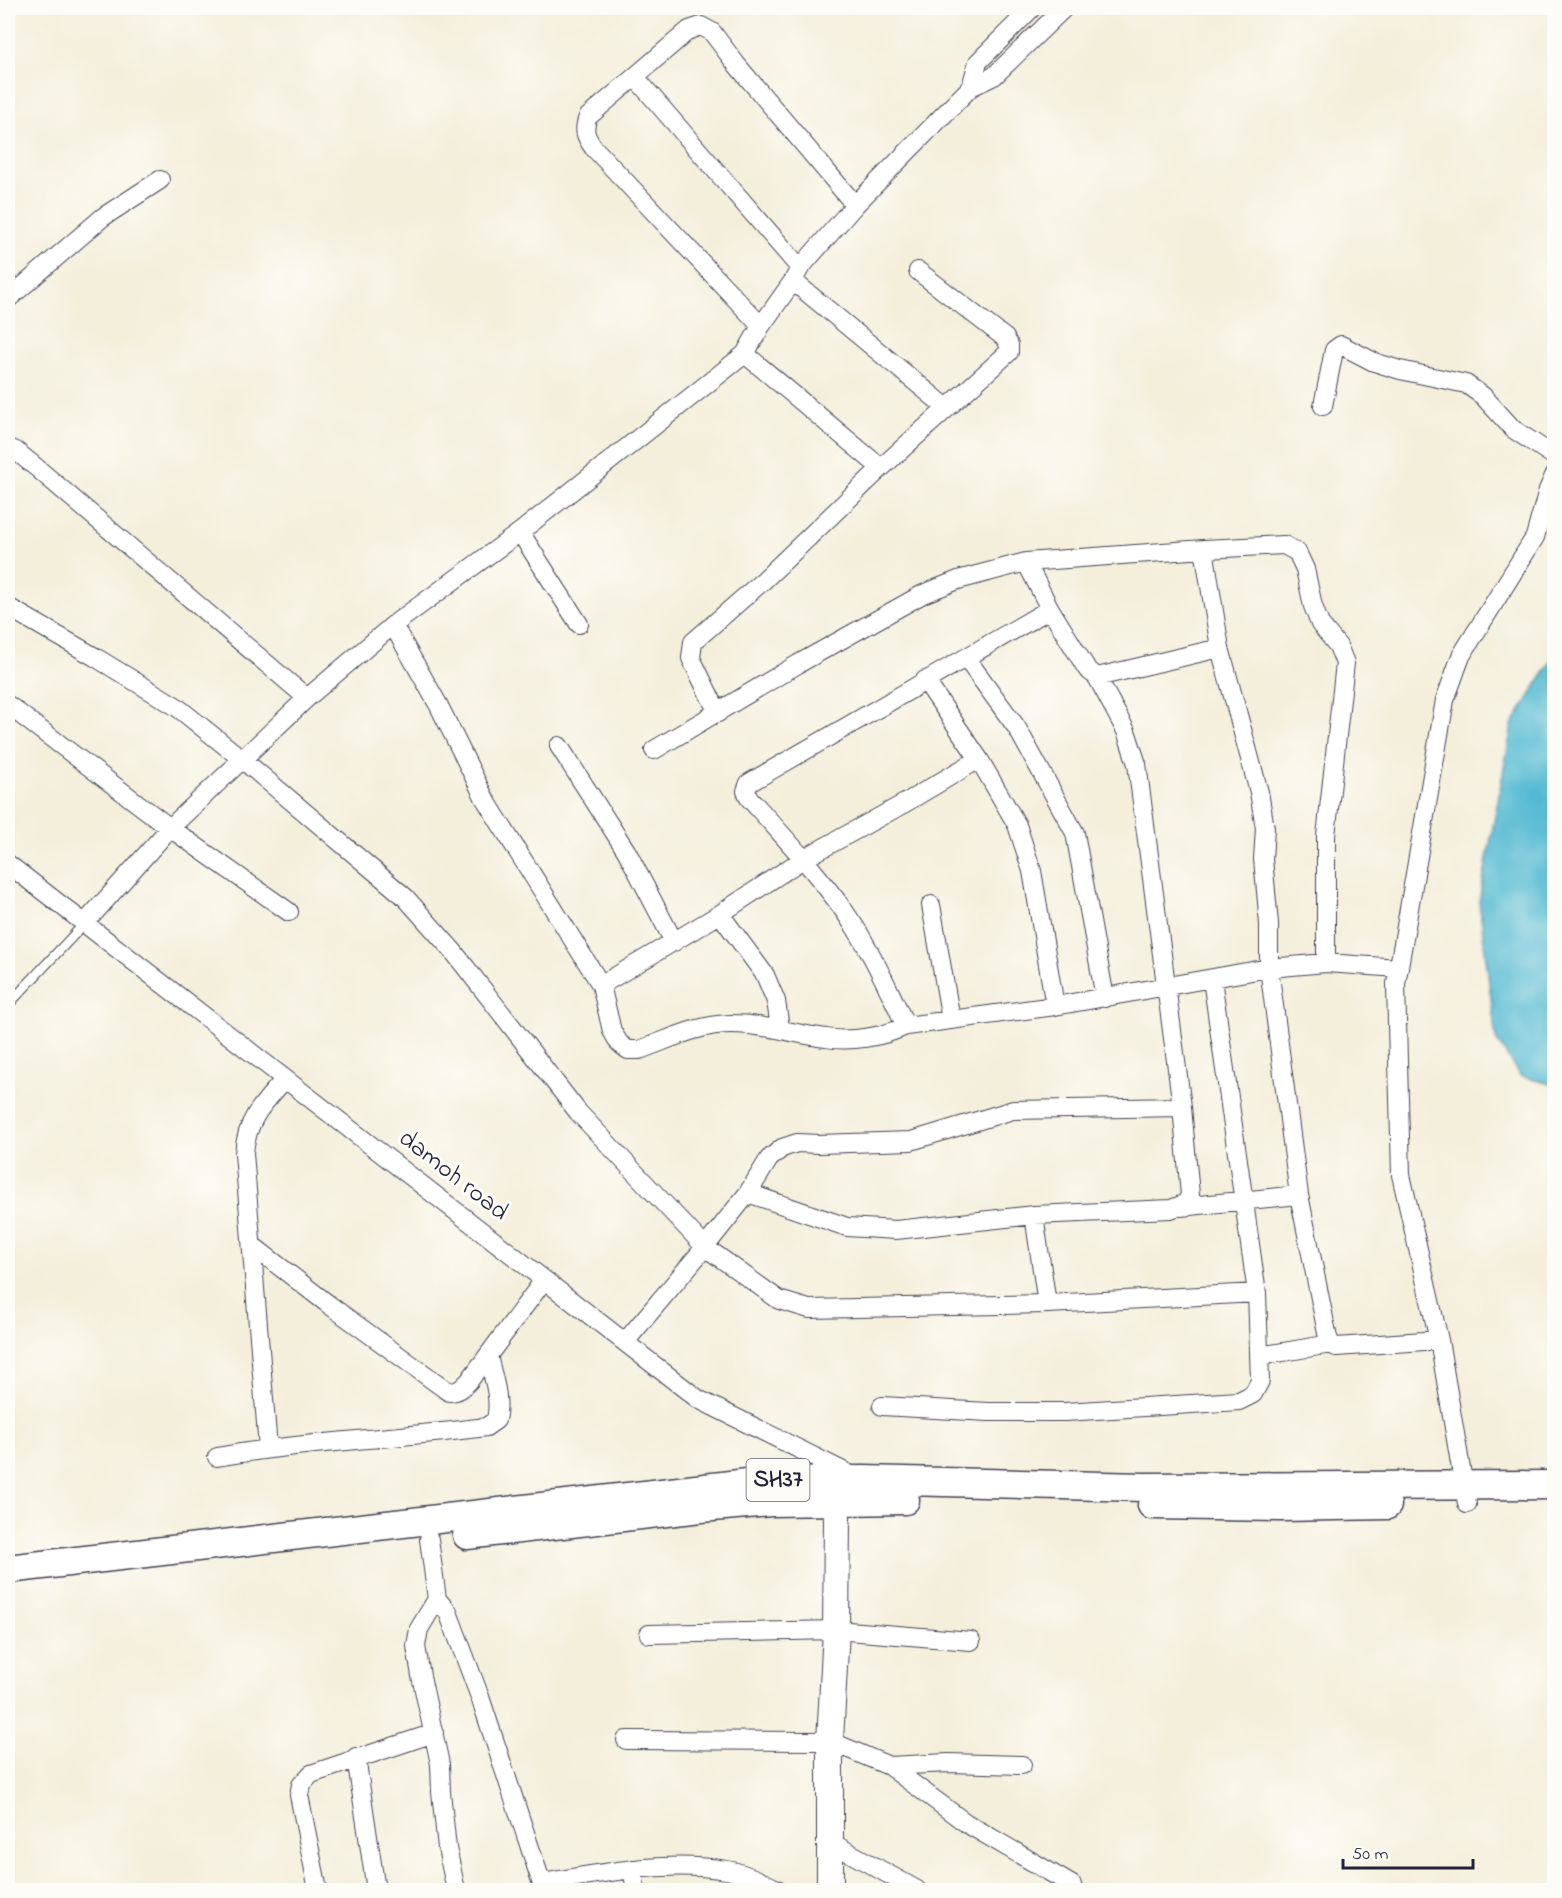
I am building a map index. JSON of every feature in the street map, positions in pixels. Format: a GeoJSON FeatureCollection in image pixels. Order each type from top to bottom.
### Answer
{"type":"FeatureCollection","features":[{"type":"Feature","properties":{"kind":"main road","name":"SH37"},"geometry":{"type":"LineString","coordinates":[[8,1587],[700,1508],[771,1502],[834,1490],[863,1480],[1466,1495],[1554,1504]]}},
{"type":"Feature","properties":{"kind":"main road","name":"SH37"},"geometry":{"type":"LineString","coordinates":[[8,1569],[765,1481],[834,1490],[885,1500],[1240,1507],[1466,1495],[1554,1485]]}},
{"type":"Feature","properties":{"kind":"street"},"geometry":{"type":"LineString","coordinates":[[971,87],[978,62],[1032,8]]}},
{"type":"Feature","properties":{"kind":"street"},"geometry":{"type":"LineString","coordinates":[[85,923],[170,828],[308,698],[393,625],[520,532],[745,354],[796,274],[855,205],[971,87],[994,76],[1064,8]]}},
{"type":"Feature","properties":{"kind":"street"},"geometry":{"type":"LineString","coordinates":[[761,326],[586,138],[584,128],[588,117],[689,30],[701,26],[712,32],[736,64],[855,205]]}},
{"type":"Feature","properties":{"kind":"street"},"geometry":{"type":"LineString","coordinates":[[635,77],[796,274],[947,408]]}},
{"type":"Feature","properties":{"kind":"street"},"geometry":{"type":"LineString","coordinates":[[10,291],[103,217],[160,180]]}},
{"type":"Feature","properties":{"kind":"street"},"geometry":{"type":"LineString","coordinates":[[718,713],[691,658],[693,642],[764,580],[881,468],[1009,352],[1009,345],[1005,338],[918,271]]}},
{"type":"Feature","properties":{"kind":"street"},"geometry":{"type":"LineString","coordinates":[[1323,406],[1331,360],[1335,347],[1341,345],[1374,362],[1466,384],[1483,396],[1513,429],[1554,456]]}},
{"type":"Feature","properties":{"kind":"street"},"geometry":{"type":"LineString","coordinates":[[745,354],[881,468]]}},
{"type":"Feature","properties":{"kind":"street"},"geometry":{"type":"LineString","coordinates":[[8,448],[16,451],[37,468],[308,698]]}},
{"type":"Feature","properties":{"kind":"street"},"geometry":{"type":"LineString","coordinates":[[1466,1495],[1439,1340],[1401,1175],[1396,984],[1445,700],[1461,656],[1535,537],[1554,476]]}},
{"type":"Feature","properties":{"kind":"street"},"geometry":{"type":"LineString","coordinates":[[520,532],[579,624]]}},
{"type":"Feature","properties":{"kind":"street"},"geometry":{"type":"LineString","coordinates":[[654,750],[798,664],[923,594],[958,580],[1026,562],[1204,549],[1284,546],[1297,552],[1305,568],[1313,606],[1320,624],[1338,646],[1345,663],[1326,836],[1326,963]]}},
{"type":"Feature","properties":{"kind":"street"},"geometry":{"type":"LineString","coordinates":[[1204,549],[1220,648],[1259,792],[1264,828],[1263,859],[1269,924],[1269,968],[1299,1195],[1328,1338],[1336,1347],[1439,1340]]}},
{"type":"Feature","properties":{"kind":"street"},"geometry":{"type":"LineString","coordinates":[[1026,562],[1050,609],[1088,669],[1097,676],[1126,731],[1137,764],[1182,1107],[1190,1195],[1186,1203],[1180,1207]]}},
{"type":"Feature","properties":{"kind":"street"},"geometry":{"type":"LineString","coordinates":[[8,607],[177,707],[243,759],[405,897],[453,951],[578,1112],[705,1247],[779,1300],[809,1309],[1047,1304],[1257,1293]]}},
{"type":"Feature","properties":{"kind":"street"},"geometry":{"type":"LineString","coordinates":[[906,1026],[881,973],[855,927],[803,859],[749,798],[746,791],[749,783],[1050,609]]}},
{"type":"Feature","properties":{"kind":"street"},"geometry":{"type":"LineString","coordinates":[[393,625],[440,706],[485,799],[601,985],[612,1031],[619,1043],[628,1050],[639,1050],[711,1025],[731,1024],[780,1028],[843,1040],[892,1033],[906,1026],[1055,1006],[1269,968],[1326,963],[1399,968]]}},
{"type":"Feature","properties":{"kind":"street"},"geometry":{"type":"LineString","coordinates":[[1097,676],[1220,648]]}},
{"type":"Feature","properties":{"kind":"street"},"geometry":{"type":"LineString","coordinates":[[966,658],[1017,728],[1074,833],[1104,998]]}},
{"type":"Feature","properties":{"kind":"street"},"geometry":{"type":"LineString","coordinates":[[925,680],[979,759],[1017,825],[1032,871],[1055,1006]]}},
{"type":"Feature","properties":{"kind":"street"},"geometry":{"type":"LineString","coordinates":[[8,705],[170,828],[289,912]]}},
{"type":"Feature","properties":{"kind":"street"},"geometry":{"type":"LineString","coordinates":[[559,746],[627,852],[674,942]]}},
{"type":"Feature","properties":{"kind":"street"},"geometry":{"type":"LineString","coordinates":[[601,985],[720,914],[803,859],[979,759]]}},
{"type":"Feature","properties":{"kind":"street","name":"damoh road"},"geometry":{"type":"LineString","coordinates":[[8,864],[698,1399],[863,1480],[885,1500]]}},
{"type":"Feature","properties":{"kind":"street"},"geometry":{"type":"LineString","coordinates":[[931,905],[951,1020]]}},
{"type":"Feature","properties":{"kind":"street"},"geometry":{"type":"LineString","coordinates":[[720,914],[765,975],[776,1001],[780,1028]]}},
{"type":"Feature","properties":{"kind":"street"},"geometry":{"type":"LineString","coordinates":[[882,1406],[988,1412],[1065,1412],[1239,1401],[1253,1394],[1260,1381],[1257,1293],[1212,978]]}},
{"type":"Feature","properties":{"kind":"street"},"geometry":{"type":"LineString","coordinates":[[268,1448],[244,1153],[249,1124],[260,1107],[285,1079]]}},
{"type":"Feature","properties":{"kind":"street"},"geometry":{"type":"LineString","coordinates":[[625,1342],[748,1193],[769,1159],[782,1148],[797,1143],[911,1141],[1013,1110],[1182,1107]]}},
{"type":"Feature","properties":{"kind":"street"},"geometry":{"type":"LineString","coordinates":[[748,1193],[847,1227],[896,1230],[1034,1215],[1180,1207],[1299,1195]]}},
{"type":"Feature","properties":{"kind":"street"},"geometry":{"type":"LineString","coordinates":[[1034,1215],[1047,1304]]}},
{"type":"Feature","properties":{"kind":"street"},"geometry":{"type":"LineString","coordinates":[[253,1246],[449,1392],[461,1389],[544,1280]]}},
{"type":"Feature","properties":{"kind":"street"},"geometry":{"type":"LineString","coordinates":[[1259,1356],[1331,1344]]}},
{"type":"Feature","properties":{"kind":"street"},"geometry":{"type":"LineString","coordinates":[[217,1457],[268,1448],[350,1442],[486,1427],[496,1420],[498,1413],[498,1400],[488,1356]]}},
{"type":"Feature","properties":{"kind":"street"},"geometry":{"type":"LineString","coordinates":[[830,1890],[830,1741],[836,1630],[834,1490]]}},
{"type":"Feature","properties":{"kind":"street"},"geometry":{"type":"LineString","coordinates":[[429,1539],[437,1599],[447,1612],[480,1697],[543,1887],[632,1869],[674,1866],[729,1870],[764,1882],[779,1890]]}},
{"type":"Feature","properties":{"kind":"street"},"geometry":{"type":"LineString","coordinates":[[437,1599],[419,1629],[416,1646],[441,1764],[441,1792],[447,1848],[456,1890]]}},
{"type":"Feature","properties":{"kind":"street"},"geometry":{"type":"LineString","coordinates":[[649,1634],[836,1630],[971,1641]]}},
{"type":"Feature","properties":{"kind":"street"},"geometry":{"type":"LineString","coordinates":[[318,1890],[299,1795],[300,1785],[311,1774],[356,1757],[434,1733]]}},
{"type":"Feature","properties":{"kind":"street"},"geometry":{"type":"LineString","coordinates":[[626,1740],[830,1741],[889,1766],[966,1824],[1072,1885]]}},
{"type":"Feature","properties":{"kind":"street"},"geometry":{"type":"LineString","coordinates":[[356,1757],[376,1890]]}},
{"type":"Feature","properties":{"kind":"street"},"geometry":{"type":"LineString","coordinates":[[889,1766],[948,1763],[1022,1765]]}},
{"type":"Feature","properties":{"kind":"street"},"geometry":{"type":"LineString","coordinates":[[830,1842],[917,1890]]}},
{"type":"Feature","properties":{"kind":"street"},"geometry":{"type":"LineString","coordinates":[[632,1869],[636,1890]]}},
{"type":"Feature","properties":{"kind":"lane"},"geometry":{"type":"LineString","coordinates":[[8,1005],[85,923]]}},
{"type":"Feature","properties":{"kind":"water"},"geometry":{"type":"Polygon","coordinates":[[[1554,657],[1554,1085],[1520,1076],[1496,1039],[1479,902],[1512,725],[1554,657]]]}}]}
